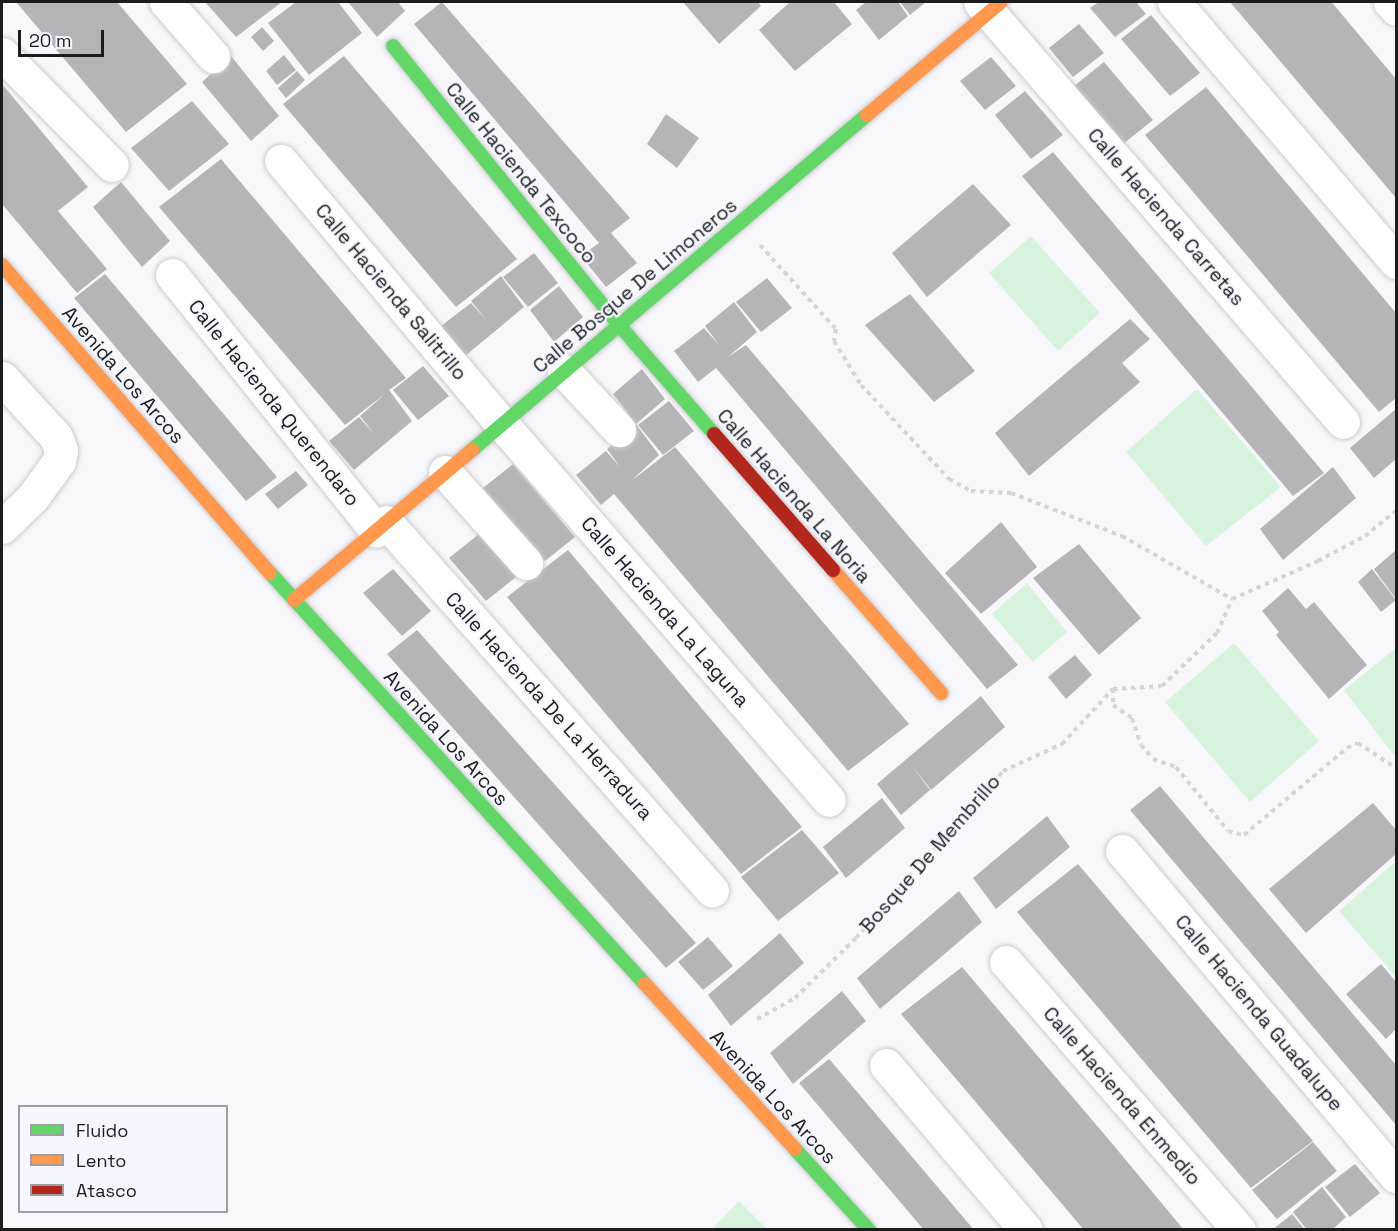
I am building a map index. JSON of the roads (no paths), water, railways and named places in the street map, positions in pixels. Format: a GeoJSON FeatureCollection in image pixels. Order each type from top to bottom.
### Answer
{"type":"FeatureCollection","features":[{"type":"Feature","properties":{"kind":"street"},"geometry":{"type":"LineString","coordinates":[[166,2],[213,56]]}},
{"type":"Feature","properties":{"kind":"street"},"geometry":{"type":"LineString","coordinates":[[1174,2],[1396,262]]}},
{"type":"Feature","properties":{"kind":"street"},"geometry":{"type":"LineString","coordinates":[[1390,2],[1396,9]]}},
{"type":"Feature","properties":{"kind":"street","name":"Calle Bosque De Limoneros"},"geometry":{"type":"LineString","coordinates":[[294,600],[739,223],[990,5]]}},
{"type":"Feature","properties":{"kind":"street","name":"Calle Hacienda Carretas"},"geometry":{"type":"LineString","coordinates":[[990,5],[1343,422]]}},
{"type":"Feature","properties":{"kind":"street","name":"Calle Hacienda Texcoco"},"geometry":{"type":"LineString","coordinates":[[393,46],[619,325]]}},
{"type":"Feature","properties":{"kind":"street"},"geometry":{"type":"LineString","coordinates":[[2,54],[112,165]]}},
{"type":"Feature","properties":{"kind":"street","name":"Calle Hacienda Salitrillo"},"geometry":{"type":"LineString","coordinates":[[281,161],[502,424]]}},
{"type":"Feature","properties":{"kind":"street","name":"Avenida Los Arcos"},"geometry":{"type":"LineString","coordinates":[[2,265],[294,600],[869,1230]]}},
{"type":"Feature","properties":{"kind":"street","name":"Calle Hacienda Querendaro"},"geometry":{"type":"LineString","coordinates":[[172,275],[381,526]]}},
{"type":"Feature","properties":{"kind":"street","name":"Calle Hacienda La Noria"},"geometry":{"type":"LineString","coordinates":[[619,325],[941,693]]}},
{"type":"Feature","properties":{"kind":"street"},"geometry":{"type":"LineString","coordinates":[[564,371],[619,430]]}},
{"type":"Feature","properties":{"kind":"street"},"geometry":{"type":"LineString","coordinates":[[2,378],[56,437],[61,450],[59,461],[33,497],[2,526]]}},
{"type":"Feature","properties":{"kind":"street","name":"Calle Hacienda La Laguna"},"geometry":{"type":"LineString","coordinates":[[502,424],[830,800]]}},
{"type":"Feature","properties":{"kind":"street"},"geometry":{"type":"LineString","coordinates":[[445,472],[526,563]]}},
{"type":"Feature","properties":{"kind":"street","name":"Calle Hacienda De La Herradura"},"geometry":{"type":"LineString","coordinates":[[381,526],[712,890]]}},
{"type":"Feature","properties":{"kind":"street","name":"Calle Hacienda Guadalupe"},"geometry":{"type":"LineString","coordinates":[[1122,851],[1396,1176]]}},
{"type":"Feature","properties":{"kind":"street","name":"Calle Hacienda Enmedio"},"geometry":{"type":"LineString","coordinates":[[1006,962],[1239,1230]]}},
{"type":"Feature","properties":{"kind":"street"},"geometry":{"type":"LineString","coordinates":[[886,1065],[1026,1230]]}}]}
